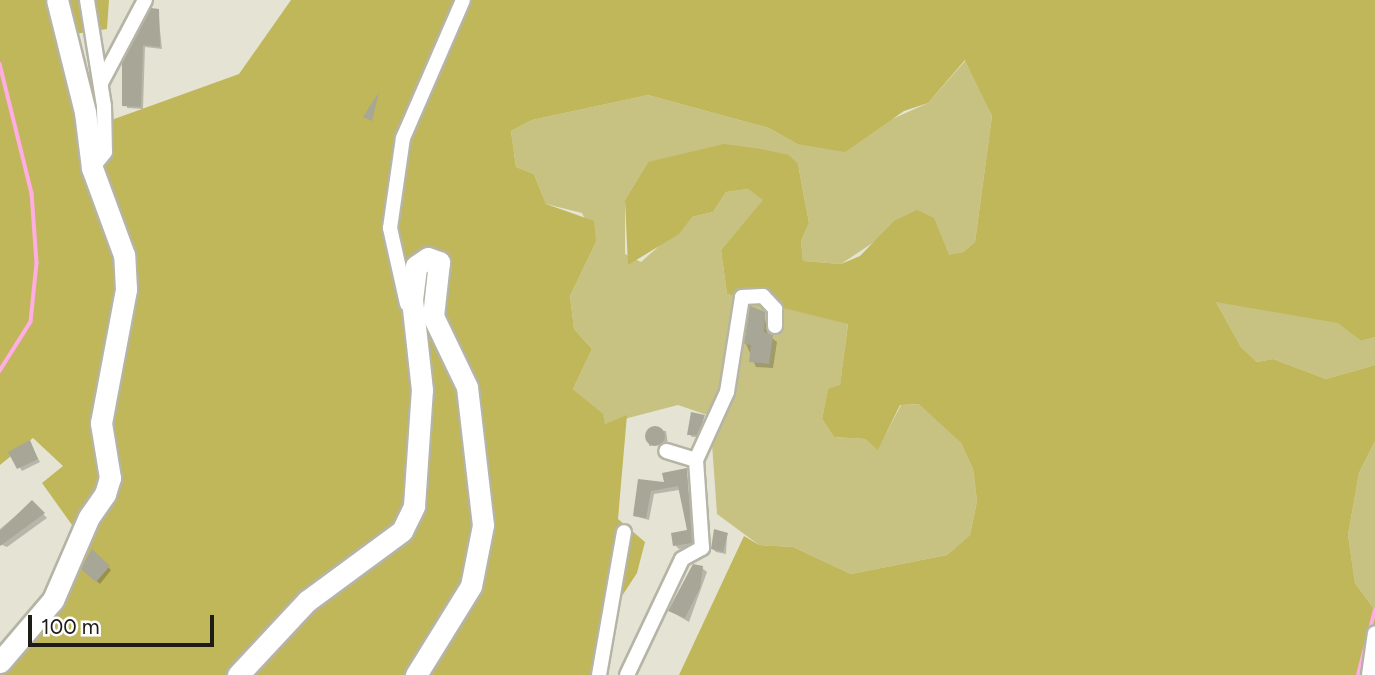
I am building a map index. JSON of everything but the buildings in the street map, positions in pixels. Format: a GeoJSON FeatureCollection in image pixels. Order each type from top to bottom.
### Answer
{"type":"FeatureCollection","features":[{"type":"Feature","properties":{"kind":"main road"},"geometry":{"type":"LineString","coordinates":[[0,662],[53,600],[110,478],[101,423],[126,289],[124,254],[92,168],[85,113],[57,0]]}},
{"type":"Feature","properties":{"kind":"main road"},"geometry":{"type":"LineString","coordinates":[[238,675],[307,601],[402,531],[410,514],[422,430],[414,316],[416,266],[428,258],[439,262],[433,316],[467,387],[483,525],[471,586],[416,675]]}},
{"type":"Feature","properties":{"kind":"street"},"geometry":{"type":"LineString","coordinates":[[87,0],[101,85],[105,152],[92,168]]}},
{"type":"Feature","properties":{"kind":"street"},"geometry":{"type":"LineString","coordinates":[[101,85],[145,0]]}},
{"type":"Feature","properties":{"kind":"street"},"geometry":{"type":"LineString","coordinates":[[414,316],[391,246],[392,206],[403,138],[463,0]]}},
{"type":"Feature","properties":{"kind":"street"},"geometry":{"type":"LineString","coordinates":[[627,675],[682,559],[702,548],[696,460],[727,392],[742,297],[763,296],[775,309],[775,326]]}},
{"type":"Feature","properties":{"kind":"street"},"geometry":{"type":"LineString","coordinates":[[666,451],[696,460]]}},
{"type":"Feature","properties":{"kind":"street"},"geometry":{"type":"LineString","coordinates":[[600,675],[624,532]]}},
{"type":"Feature","properties":{"kind":"street"},"geometry":{"type":"LineString","coordinates":[[1369,675],[1375,633]]}},
{"type":"Feature","properties":{"kind":"shaded area"},"geometry":{"type":"Polygon","coordinates":[[[0,0],[109,0],[107,29],[68,35],[92,127],[239,74],[291,0],[1375,0],[1375,337],[1361,341],[1338,323],[1216,302],[1241,347],[1257,362],[1273,359],[1326,379],[1375,365],[1375,441],[1359,473],[1348,535],[1355,583],[1375,610],[1375,675],[679,675],[744,536],[759,545],[793,547],[851,574],[947,555],[970,535],[977,501],[973,469],[961,443],[919,404],[900,405],[878,450],[865,439],[834,437],[822,419],[828,389],[840,385],[848,324],[727,294],[721,250],[763,200],[748,189],[726,192],[713,212],[692,217],[679,234],[628,265],[625,200],[648,162],[724,144],[761,149],[789,155],[798,164],[809,223],[801,241],[803,261],[841,264],[860,256],[894,221],[917,210],[934,218],[949,255],[963,252],[975,242],[992,116],[965,60],[928,103],[904,111],[845,152],[797,144],[769,128],[648,95],[532,120],[511,131],[516,167],[534,174],[546,204],[594,221],[596,242],[570,296],[574,329],[592,349],[573,389],[603,414],[605,424],[627,415],[618,519],[645,542],[637,573],[603,625],[590,675],[0,675],[0,658],[29,632],[77,532],[42,483],[63,466],[33,438],[0,465],[0,0]]]}},
{"type":"Feature","properties":{"kind":"shaded area"},"geometry":{"type":"Polygon","coordinates":[[[966,60],[992,116],[975,242],[963,252],[949,256],[942,241],[874,242],[841,264],[803,261],[801,241],[809,223],[798,164],[648,162],[625,200],[625,254],[641,262],[692,217],[713,212],[726,192],[748,189],[764,200],[721,250],[727,294],[848,323],[840,386],[828,390],[822,419],[834,437],[865,439],[878,449],[901,405],[920,404],[961,443],[973,469],[977,501],[970,535],[947,555],[851,574],[793,547],[759,545],[717,514],[710,416],[678,405],[605,424],[602,414],[573,389],[592,349],[574,329],[570,296],[596,242],[582,213],[546,204],[534,174],[516,167],[511,131],[532,120],[648,95],[769,128],[797,144],[890,120],[928,103],[966,60]]]}},
{"type":"Feature","properties":{"kind":"shaded area"},"geometry":{"type":"Polygon","coordinates":[[[1224,298],[1338,322],[1361,341],[1375,337],[1375,365],[1326,379],[1273,359],[1257,362],[1241,347],[1216,302],[1224,298]]]}},
{"type":"Feature","properties":{"kind":"shaded area"},"geometry":{"type":"Polygon","coordinates":[[[1375,441],[1375,610],[1355,583],[1348,535],[1359,473],[1375,441]]]}},
{"type":"Feature","properties":{"kind":"waterway"},"geometry":{"type":"LineString","coordinates":[[0,64],[32,193],[37,263],[31,322],[0,371]]}},
{"type":"Feature","properties":{"kind":"waterway"},"geometry":{"type":"LineString","coordinates":[[1358,675],[1375,610]]}}]}
